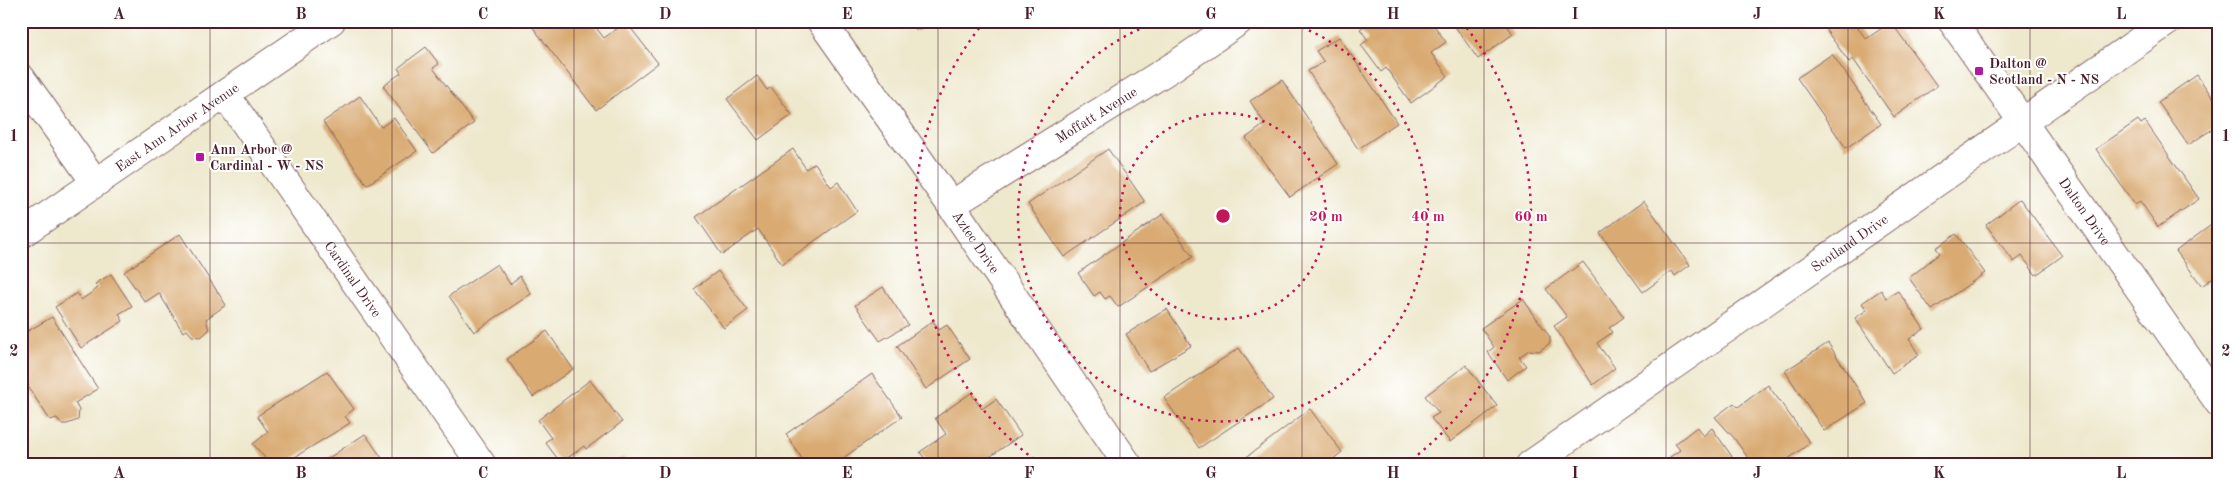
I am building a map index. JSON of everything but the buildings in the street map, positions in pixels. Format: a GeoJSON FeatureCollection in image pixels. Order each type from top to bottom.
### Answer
{"type":"FeatureCollection","features":[{"type":"Feature","properties":{"kind":"street","name":"East Ann Arbor Avenue"},"geometry":{"type":"LineString","coordinates":[[21,234],[331,21]]}},
{"type":"Feature","properties":{"kind":"street","name":"Aztec Drive"},"geometry":{"type":"LineString","coordinates":[[821,21],[951,205],[1128,465]]}},
{"type":"Feature","properties":{"kind":"street","name":"Moffatt Avenue"},"geometry":{"type":"LineString","coordinates":[[951,205],[1174,66],[1240,21]]}},
{"type":"Feature","properties":{"kind":"street","name":"Dalton Drive"},"geometry":{"type":"LineString","coordinates":[[1952,21],[2219,403]]}},
{"type":"Feature","properties":{"kind":"street","name":"Scotland Drive"},"geometry":{"type":"LineString","coordinates":[[1530,465],[2168,21]]}},
{"type":"Feature","properties":{"kind":"street"},"geometry":{"type":"LineString","coordinates":[[21,78],[95,182]]}},
{"type":"Feature","properties":{"kind":"street","name":"Cardinal Drive"},"geometry":{"type":"LineString","coordinates":[[225,94],[482,465]]}},
{"type":"Feature","properties":{"kind":"place","name":"Dalton @ Scotland - N - NS"},"geometry":{"type":"Point","coordinates":[1979,71]}},
{"type":"Feature","properties":{"kind":"place","name":"Ann Arbor @ Cardinal - W - NS"},"geometry":{"type":"Point","coordinates":[200,157]}}]}
